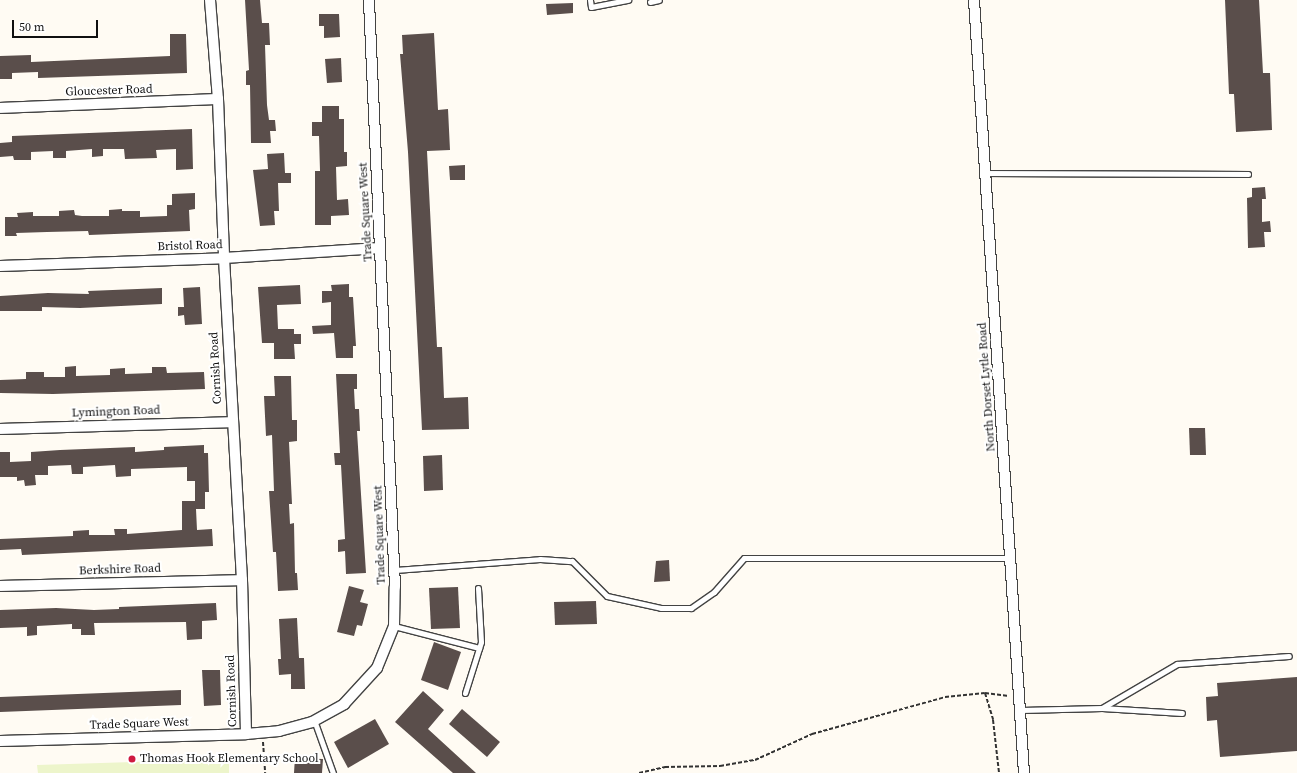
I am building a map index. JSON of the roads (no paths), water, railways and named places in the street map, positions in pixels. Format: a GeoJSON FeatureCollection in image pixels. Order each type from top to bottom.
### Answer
{"type":"FeatureCollection","features":[{"type":"Feature","properties":{"kind":"street","name":"Cornish Road"},"geometry":{"type":"LineString","coordinates":[[210,0],[218,99],[232,422],[242,580],[246,734]]}},
{"type":"Feature","properties":{"kind":"street","name":"Trade Square West"},"geometry":{"type":"LineString","coordinates":[[0,741],[246,734],[279,731],[314,720],[344,704],[377,668],[394,626],[395,570],[369,0]]}},
{"type":"Feature","properties":{"kind":"street","name":"North Dorset Lytle Road"},"geometry":{"type":"LineString","coordinates":[[974,0],[1024,773]]}},
{"type":"Feature","properties":{"kind":"street","name":"Gloucester Road"},"geometry":{"type":"LineString","coordinates":[[0,108],[218,99]]}},
{"type":"Feature","properties":{"kind":"street","name":"Bristol Road"},"geometry":{"type":"LineString","coordinates":[[0,266],[224,258],[380,248]]}},
{"type":"Feature","properties":{"kind":"street","name":"Lymington Road"},"geometry":{"type":"LineString","coordinates":[[0,429],[232,422]]}},
{"type":"Feature","properties":{"kind":"street","name":"Berkshire Road"},"geometry":{"type":"LineString","coordinates":[[0,586],[242,580]]}},
{"type":"Feature","properties":{"kind":"lane"},"geometry":{"type":"LineString","coordinates":[[590,0],[591,7],[628,0]]}},
{"type":"Feature","properties":{"kind":"lane"},"geometry":{"type":"LineString","coordinates":[[650,2],[659,0]]}},
{"type":"Feature","properties":{"kind":"lane"},"geometry":{"type":"LineString","coordinates":[[986,174],[1248,174]]}},
{"type":"Feature","properties":{"kind":"lane"},"geometry":{"type":"LineString","coordinates":[[395,570],[540,559],[572,561],[606,596],[661,608],[691,608],[714,592],[744,558],[1011,558]]}},
{"type":"Feature","properties":{"kind":"lane"},"geometry":{"type":"LineString","coordinates":[[465,693],[479,648],[478,588]]}},
{"type":"Feature","properties":{"kind":"lane"},"geometry":{"type":"LineString","coordinates":[[394,626],[479,648]]}},
{"type":"Feature","properties":{"kind":"lane"},"geometry":{"type":"LineString","coordinates":[[1102,708],[1177,664],[1289,656]]}},
{"type":"Feature","properties":{"kind":"lane"},"geometry":{"type":"LineString","coordinates":[[1021,710],[1102,708],[1182,713]]}},
{"type":"Feature","properties":{"kind":"lane"},"geometry":{"type":"LineString","coordinates":[[314,720],[332,773]]}},
{"type":"Feature","properties":{"kind":"place","name":"Thomas Hook Elementary School"},"geometry":{"type":"Point","coordinates":[132,759]}}]}
